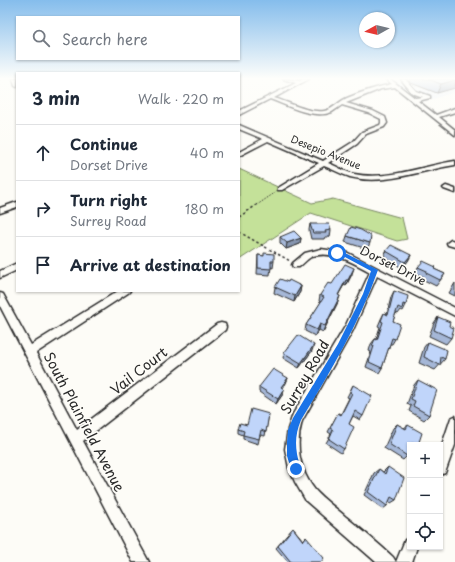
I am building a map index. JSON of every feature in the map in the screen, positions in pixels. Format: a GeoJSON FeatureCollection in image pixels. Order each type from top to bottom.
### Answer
{"type":"FeatureCollection","features":[{"type":"Feature","properties":{"kind":"street"},"geometry":{"type":"LineString","coordinates":[[240,113],[255,105]]}},
{"type":"Feature","properties":{"kind":"street"},"geometry":{"type":"LineString","coordinates":[[292,105],[302,111],[316,113],[330,111],[338,105]]}},
{"type":"Feature","properties":{"kind":"street"},"geometry":{"type":"LineString","coordinates":[[280,189],[355,143],[364,133],[382,126],[384,123],[383,118],[377,114],[348,105]]}},
{"type":"Feature","properties":{"kind":"street"},"geometry":{"type":"LineString","coordinates":[[420,105],[455,133]]}},
{"type":"Feature","properties":{"kind":"street"},"geometry":{"type":"LineString","coordinates":[[435,117],[455,110]]}},
{"type":"Feature","properties":{"kind":"street","name":"Desepio Avenue"},"geometry":{"type":"LineString","coordinates":[[240,127],[351,175],[374,178],[455,163]]}},
{"type":"Feature","properties":{"kind":"street"},"geometry":{"type":"LineString","coordinates":[[240,153],[268,139]]}},
{"type":"Feature","properties":{"kind":"street"},"geometry":{"type":"LineString","coordinates":[[446,188],[455,191]]}},
{"type":"Feature","properties":{"kind":"street"},"geometry":{"type":"LineString","coordinates":[[0,211],[16,204]]}},
{"type":"Feature","properties":{"kind":"street","name":"Dorset Drive"},"geometry":{"type":"LineString","coordinates":[[296,264],[308,255],[321,252],[345,255],[455,312]]}},
{"type":"Feature","properties":{"kind":"street"},"geometry":{"type":"LineString","coordinates":[[0,275],[16,267]]}},
{"type":"Feature","properties":{"kind":"street","name":"Surrey Road"},"geometry":{"type":"LineString","coordinates":[[375,270],[367,294],[341,346],[297,418],[291,442],[292,456],[296,469],[302,483],[312,496],[388,562]]}},
{"type":"Feature","properties":{"kind":"street"},"geometry":{"type":"LineString","coordinates":[[29,352],[123,292]]}},
{"type":"Feature","properties":{"kind":"street","name":"South Plainfield Avenue"},"geometry":{"type":"LineString","coordinates":[[0,297],[141,562]]}},
{"type":"Feature","properties":{"kind":"street","name":"Vail Court"},"geometry":{"type":"LineString","coordinates":[[76,439],[220,327]]}},
{"type":"Feature","properties":{"kind":"street"},"geometry":{"type":"LineString","coordinates":[[443,460],[455,422]]}},
{"type":"Feature","properties":{"kind":"street"},"geometry":{"type":"LineString","coordinates":[[404,562],[408,550]]}},
{"type":"Feature","properties":{"kind":"path"},"geometry":{"type":"LineString","coordinates":[[240,216],[280,189]]}},
{"type":"Feature","properties":{"kind":"path"},"geometry":{"type":"LineString","coordinates":[[240,233],[296,264]]}},
{"type":"Feature","properties":{"kind":"green space"},"geometry":{"type":"Polygon","coordinates":[[[240,169],[312,203],[333,199],[402,218],[407,239],[397,241],[311,213],[240,259],[240,169]]]}},
{"type":"Feature","properties":{"kind":"building"},"geometry":{"type":"Polygon","coordinates":[[[310,224],[329,224],[331,230],[325,231],[326,233],[313,233],[310,224]]]}},
{"type":"Feature","properties":{"kind":"building"},"geometry":{"type":"Polygon","coordinates":[[[351,227],[361,230],[371,236],[370,243],[347,236],[351,227]]]}},
{"type":"Feature","properties":{"kind":"building"},"geometry":{"type":"Polygon","coordinates":[[[294,231],[301,238],[287,243],[280,237],[294,231]]]}},
{"type":"Feature","properties":{"kind":"building"},"geometry":{"type":"Polygon","coordinates":[[[391,245],[411,255],[405,262],[386,251],[391,245]]]}},
{"type":"Feature","properties":{"kind":"building"},"geometry":{"type":"Polygon","coordinates":[[[264,253],[274,254],[274,261],[271,261],[271,269],[258,268],[258,255],[264,256],[264,253]]]}},
{"type":"Feature","properties":{"kind":"building"},"geometry":{"type":"Polygon","coordinates":[[[423,261],[436,267],[434,269],[445,274],[440,280],[426,273],[427,271],[418,267],[423,261]]]}},
{"type":"Feature","properties":{"kind":"building"},"geometry":{"type":"Polygon","coordinates":[[[345,264],[354,268],[338,295],[340,296],[325,326],[320,324],[317,330],[306,325],[324,297],[320,295],[328,283],[332,284],[345,264]]]}},
{"type":"Feature","properties":{"kind":"building"},"geometry":{"type":"Polygon","coordinates":[[[280,279],[288,282],[289,280],[301,286],[295,296],[275,287],[280,279]]]}},
{"type":"Feature","properties":{"kind":"building"},"geometry":{"type":"Polygon","coordinates":[[[394,291],[408,296],[406,305],[403,304],[402,309],[398,307],[393,321],[400,324],[395,339],[392,338],[382,368],[369,362],[374,346],[372,346],[375,339],[377,340],[383,322],[381,321],[384,313],[388,315],[394,291]]]}},
{"type":"Feature","properties":{"kind":"building"},"geometry":{"type":"Polygon","coordinates":[[[438,317],[450,322],[449,326],[454,328],[451,338],[434,330],[438,317]]]}},
{"type":"Feature","properties":{"kind":"building"},"geometry":{"type":"Polygon","coordinates":[[[298,335],[314,345],[301,363],[284,353],[298,335]]]}},
{"type":"Feature","properties":{"kind":"building"},"geometry":{"type":"Polygon","coordinates":[[[428,342],[447,350],[445,359],[441,357],[440,365],[424,357],[428,342]]]}},
{"type":"Feature","properties":{"kind":"building"},"geometry":{"type":"Polygon","coordinates":[[[273,369],[288,378],[281,387],[284,389],[278,399],[259,387],[273,369]]]}},
{"type":"Feature","properties":{"kind":"building"},"geometry":{"type":"Polygon","coordinates":[[[418,380],[437,390],[429,415],[413,406],[415,401],[411,399],[418,380]]]}},
{"type":"Feature","properties":{"kind":"building"},"geometry":{"type":"Polygon","coordinates":[[[353,385],[372,396],[363,416],[355,411],[349,424],[354,427],[344,449],[329,439],[333,430],[330,428],[338,413],[341,415],[352,393],[350,392],[353,385]]]}},
{"type":"Feature","properties":{"kind":"building"},"geometry":{"type":"Polygon","coordinates":[[[251,409],[269,414],[266,432],[261,430],[259,439],[243,435],[244,431],[238,429],[240,423],[247,425],[251,409]]]}},
{"type":"Feature","properties":{"kind":"building"},"geometry":{"type":"Polygon","coordinates":[[[397,424],[406,429],[408,425],[422,433],[419,442],[407,442],[407,456],[389,444],[397,424]]]}},
{"type":"Feature","properties":{"kind":"building"},"geometry":{"type":"Polygon","coordinates":[[[388,467],[404,478],[396,500],[391,497],[387,506],[368,492],[379,469],[385,474],[388,467]]]}},
{"type":"Feature","properties":{"kind":"building"},"geometry":{"type":"Polygon","coordinates":[[[293,528],[303,541],[306,537],[324,558],[321,562],[291,562],[278,546],[293,528]]]}},
{"type":"Feature","properties":{"kind":"route"},"geometry":{"type":"LineString","coordinates":[[296,469],[292,456],[291,442],[297,418],[341,346],[367,294],[375,270],[345,255],[337,253]]}}]}
